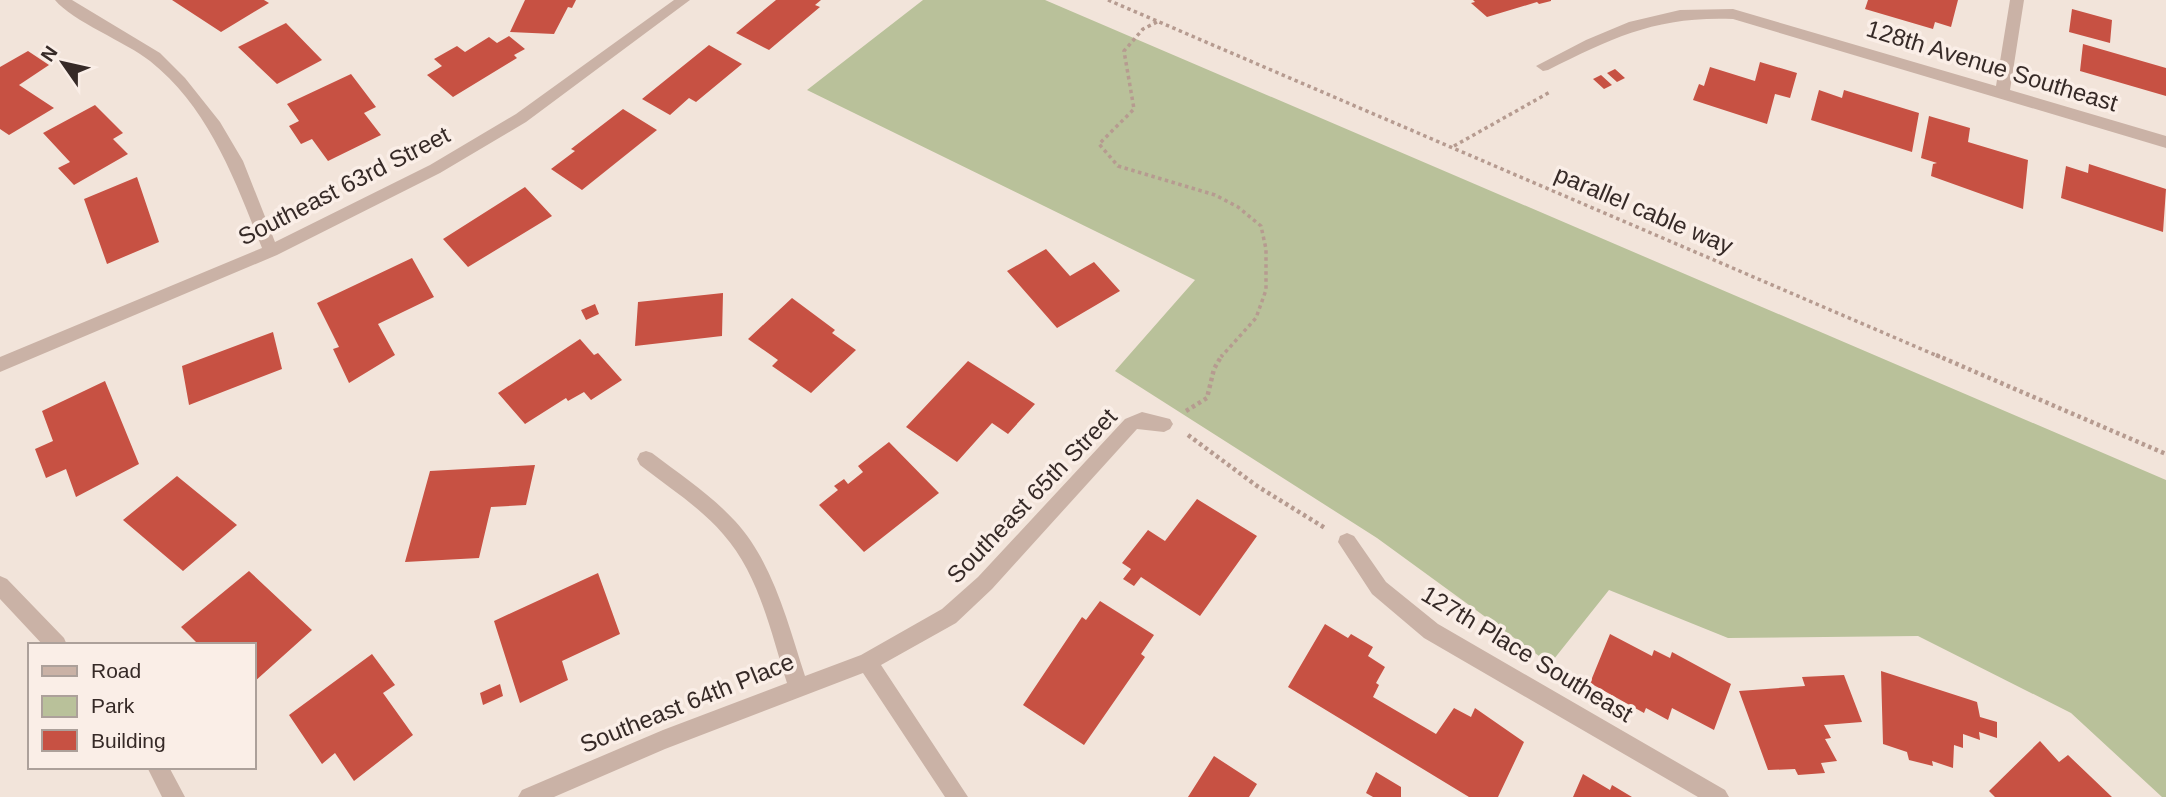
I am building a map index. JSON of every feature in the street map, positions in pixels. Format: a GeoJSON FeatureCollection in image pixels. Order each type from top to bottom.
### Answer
{"type":"FeatureCollection","features":[{"type":"Feature","properties":{"kind":"street"},"geometry":{"type":"LineString","coordinates":[[62,0],[155,57],[180,82],[215,126],[235,162],[271,251]]}},
{"type":"Feature","properties":{"kind":"street","name":"Southeast 63rd Street"},"geometry":{"type":"LineString","coordinates":[[0,365],[271,251],[435,169],[521,118],[683,0]]}},
{"type":"Feature","properties":{"kind":"street"},"geometry":{"type":"LineString","coordinates":[[2002,92],[2017,0]]}},
{"type":"Feature","properties":{"kind":"street","name":"128th Avenue Southeast"},"geometry":{"type":"LineString","coordinates":[[1543,66],[1623,28],[1682,13],[1733,14],[2166,142]]}},
{"type":"Feature","properties":{"kind":"street","name":"Southeast 65th Street"},"geometry":{"type":"LineString","coordinates":[[867,662],[949,616],[976,592],[1131,424],[1142,420],[1164,424]]}},
{"type":"Feature","properties":{"kind":"street"},"geometry":{"type":"LineString","coordinates":[[646,459],[702,502],[732,530],[770,602],[798,687]]}},
{"type":"Feature","properties":{"kind":"street","name":"127th Place Southeast"},"geometry":{"type":"LineString","coordinates":[[1347,542],[1379,589],[1431,631],[1718,797]]}},
{"type":"Feature","properties":{"kind":"street"},"geometry":{"type":"LineString","coordinates":[[0,584],[55,643]]}},
{"type":"Feature","properties":{"kind":"street"},"geometry":{"type":"LineString","coordinates":[[867,662],[957,797]]}},
{"type":"Feature","properties":{"kind":"street","name":"Southeast 64th Place"},"geometry":{"type":"LineString","coordinates":[[529,797],[798,687],[867,662]]}},
{"type":"Feature","properties":{"kind":"street"},"geometry":{"type":"LineString","coordinates":[[158,769],[174,797]]}},
{"type":"Feature","properties":{"kind":"path","name":"parallel cable way"},"geometry":{"type":"LineString","coordinates":[[1108,0],[2166,454]]}},
{"type":"Feature","properties":{"kind":"path"},"geometry":{"type":"LineString","coordinates":[[1158,22],[1143,29],[1124,51],[1134,109],[1099,144],[1118,166],[1215,195],[1238,207],[1261,226],[1266,249],[1266,290],[1256,318],[1223,353],[1214,369],[1207,398],[1164,424]]}},
{"type":"Feature","properties":{"kind":"path"},"geometry":{"type":"LineString","coordinates":[[1453,146],[1558,87],[1543,66]]}},
{"type":"Feature","properties":{"kind":"path"},"geometry":{"type":"LineString","coordinates":[[1190,437],[1257,486],[1347,542]]}},
{"type":"Feature","properties":{"kind":"green space"},"geometry":{"type":"Polygon","coordinates":[[[923,0],[1045,0],[2166,480],[2166,797],[2162,797],[2071,713],[1918,636],[1728,638],[1609,590],[1550,664],[1377,538],[1115,371],[1195,280],[807,90],[923,0]]]}},
{"type":"Feature","properties":{"kind":"building"},"geometry":{"type":"Polygon","coordinates":[[[172,0],[264,0],[269,3],[221,32],[172,0]]]}},
{"type":"Feature","properties":{"kind":"building"},"geometry":{"type":"Polygon","coordinates":[[[525,0],[576,0],[572,8],[568,7],[554,34],[510,32],[525,0]]]}},
{"type":"Feature","properties":{"kind":"building"},"geometry":{"type":"Polygon","coordinates":[[[776,0],[821,0],[815,5],[820,7],[769,50],[736,33],[776,0]]]}},
{"type":"Feature","properties":{"kind":"building"},"geometry":{"type":"Polygon","coordinates":[[[1473,0],[1551,1],[1539,4],[1537,2],[1487,17],[1471,3],[1475,2],[1473,0]]]}},
{"type":"Feature","properties":{"kind":"building"},"geometry":{"type":"Polygon","coordinates":[[[1868,0],[1958,0],[1951,27],[1935,22],[1933,29],[1865,9],[1868,0]]]}},
{"type":"Feature","properties":{"kind":"building"},"geometry":{"type":"Polygon","coordinates":[[[2072,9],[2112,20],[2110,43],[2069,32],[2072,9]]]}},
{"type":"Feature","properties":{"kind":"building"},"geometry":{"type":"Polygon","coordinates":[[[286,23],[322,60],[277,84],[238,47],[286,23]]]}},
{"type":"Feature","properties":{"kind":"building"},"geometry":{"type":"Polygon","coordinates":[[[509,36],[525,49],[514,55],[517,58],[453,97],[427,75],[442,66],[434,59],[457,46],[465,52],[489,37],[497,43],[509,36]]]}},
{"type":"Feature","properties":{"kind":"building"},"geometry":{"type":"Polygon","coordinates":[[[2083,44],[2166,68],[2166,96],[2080,71],[2083,44]]]}},
{"type":"Feature","properties":{"kind":"building"},"geometry":{"type":"Polygon","coordinates":[[[709,45],[742,64],[696,102],[689,98],[670,115],[642,99],[709,45]]]}},
{"type":"Feature","properties":{"kind":"building"},"geometry":{"type":"Polygon","coordinates":[[[28,51],[49,65],[19,85],[54,108],[9,135],[0,129],[0,67],[28,51]]]}},
{"type":"Feature","properties":{"kind":"building"},"geometry":{"type":"Polygon","coordinates":[[[1760,62],[1797,73],[1790,98],[1775,94],[1767,124],[1693,100],[1699,84],[1704,86],[1710,67],[1755,81],[1760,62]]]}},
{"type":"Feature","properties":{"kind":"building"},"geometry":{"type":"Polygon","coordinates":[[[1615,69],[1625,78],[1617,82],[1607,73],[1615,69]]]}},
{"type":"Feature","properties":{"kind":"building"},"geometry":{"type":"Polygon","coordinates":[[[351,74],[376,107],[364,113],[381,135],[328,161],[312,139],[301,144],[289,126],[299,121],[287,104],[351,74]]]}},
{"type":"Feature","properties":{"kind":"building"},"geometry":{"type":"Polygon","coordinates":[[[1601,75],[1612,85],[1604,89],[1593,79],[1601,75]]]}},
{"type":"Feature","properties":{"kind":"building"},"geometry":{"type":"Polygon","coordinates":[[[1819,90],[1842,98],[1844,90],[1919,113],[1912,152],[1811,120],[1819,90]]]}},
{"type":"Feature","properties":{"kind":"building"},"geometry":{"type":"Polygon","coordinates":[[[95,105],[123,133],[113,139],[128,154],[74,185],[58,168],[70,162],[43,133],[95,105]]]}},
{"type":"Feature","properties":{"kind":"building"},"geometry":{"type":"Polygon","coordinates":[[[623,109],[657,130],[582,190],[551,169],[575,151],[571,149],[623,109]]]}},
{"type":"Feature","properties":{"kind":"building"},"geometry":{"type":"Polygon","coordinates":[[[1929,116],[1970,128],[1968,142],[2028,160],[2023,209],[1931,176],[1933,164],[1937,163],[1921,158],[1929,116]]]}},
{"type":"Feature","properties":{"kind":"building"},"geometry":{"type":"Polygon","coordinates":[[[2089,164],[2166,189],[2163,232],[2061,198],[2066,166],[2088,173],[2089,164]]]}},
{"type":"Feature","properties":{"kind":"building"},"geometry":{"type":"Polygon","coordinates":[[[137,177],[159,242],[107,264],[84,199],[137,177]]]}},
{"type":"Feature","properties":{"kind":"building"},"geometry":{"type":"Polygon","coordinates":[[[525,187],[552,216],[468,267],[443,239],[525,187]]]}},
{"type":"Feature","properties":{"kind":"building"},"geometry":{"type":"Polygon","coordinates":[[[1046,249],[1070,276],[1094,262],[1120,291],[1057,328],[1007,271],[1046,249]]]}},
{"type":"Feature","properties":{"kind":"building"},"geometry":{"type":"Polygon","coordinates":[[[412,258],[434,297],[378,324],[395,355],[349,383],[333,349],[339,347],[317,303],[412,258]]]}},
{"type":"Feature","properties":{"kind":"building"},"geometry":{"type":"Polygon","coordinates":[[[723,293],[722,336],[635,346],[638,302],[723,293]]]}},
{"type":"Feature","properties":{"kind":"building"},"geometry":{"type":"Polygon","coordinates":[[[792,298],[835,330],[832,333],[856,350],[811,393],[772,366],[778,360],[748,339],[792,298]]]}},
{"type":"Feature","properties":{"kind":"building"},"geometry":{"type":"Polygon","coordinates":[[[595,304],[599,314],[586,320],[581,310],[595,304]]]}},
{"type":"Feature","properties":{"kind":"building"},"geometry":{"type":"Polygon","coordinates":[[[273,332],[282,369],[189,405],[182,366],[273,332]]]}},
{"type":"Feature","properties":{"kind":"building"},"geometry":{"type":"Polygon","coordinates":[[[580,339],[594,355],[598,353],[622,380],[591,400],[584,392],[568,401],[566,398],[525,424],[498,393],[580,339]]]}},
{"type":"Feature","properties":{"kind":"building"},"geometry":{"type":"Polygon","coordinates":[[[968,361],[1035,404],[1008,434],[992,423],[957,462],[906,427],[968,361]]]}},
{"type":"Feature","properties":{"kind":"building"},"geometry":{"type":"Polygon","coordinates":[[[105,381],[139,464],[76,497],[66,469],[46,478],[35,449],[53,441],[42,411],[105,381]]]}},
{"type":"Feature","properties":{"kind":"building"},"geometry":{"type":"Polygon","coordinates":[[[889,442],[939,493],[864,552],[819,505],[838,490],[834,486],[844,479],[848,484],[863,472],[858,466],[889,442]]]}},
{"type":"Feature","properties":{"kind":"building"},"geometry":{"type":"Polygon","coordinates":[[[535,465],[526,505],[491,507],[479,558],[405,562],[430,471],[535,465]]]}},
{"type":"Feature","properties":{"kind":"building"},"geometry":{"type":"Polygon","coordinates":[[[177,476],[237,525],[183,571],[123,520],[177,476]]]}},
{"type":"Feature","properties":{"kind":"building"},"geometry":{"type":"Polygon","coordinates":[[[1197,499],[1257,536],[1200,616],[1141,577],[1134,586],[1123,579],[1131,569],[1122,563],[1148,530],[1165,541],[1197,499]]]}},
{"type":"Feature","properties":{"kind":"building"},"geometry":{"type":"Polygon","coordinates":[[[249,571],[312,630],[256,680],[256,643],[197,643],[181,627],[249,571]]]}},
{"type":"Feature","properties":{"kind":"building"},"geometry":{"type":"Polygon","coordinates":[[[598,573],[620,634],[562,661],[568,680],[520,703],[494,621],[598,573]]]}},
{"type":"Feature","properties":{"kind":"building"},"geometry":{"type":"Polygon","coordinates":[[[1100,601],[1154,635],[1141,654],[1145,657],[1084,745],[1023,705],[1082,617],[1086,620],[1100,601]]]}},
{"type":"Feature","properties":{"kind":"building"},"geometry":{"type":"Polygon","coordinates":[[[1325,624],[1348,638],[1351,634],[1373,647],[1368,656],[1385,667],[1376,683],[1379,685],[1373,697],[1436,734],[1454,708],[1471,717],[1475,708],[1524,742],[1498,797],[1469,797],[1288,687],[1325,624]]]}},
{"type":"Feature","properties":{"kind":"building"},"geometry":{"type":"Polygon","coordinates":[[[1610,634],[1652,656],[1654,650],[1670,658],[1672,652],[1731,684],[1714,730],[1672,708],[1668,720],[1646,708],[1644,713],[1590,683],[1610,634]]]}},
{"type":"Feature","properties":{"kind":"building"},"geometry":{"type":"Polygon","coordinates":[[[372,654],[395,685],[383,693],[413,735],[354,781],[335,753],[322,764],[289,715],[372,654]]]}},
{"type":"Feature","properties":{"kind":"building"},"geometry":{"type":"Polygon","coordinates":[[[1881,671],[1977,702],[1980,717],[1997,722],[1997,738],[1979,732],[1980,740],[1963,734],[1963,748],[1954,745],[1953,768],[1932,761],[1933,766],[1909,760],[1907,752],[1883,744],[1881,671]]]}},
{"type":"Feature","properties":{"kind":"building"},"geometry":{"type":"Polygon","coordinates":[[[1844,675],[1862,722],[1824,725],[1831,738],[1825,739],[1837,761],[1821,763],[1825,773],[1798,775],[1795,769],[1768,770],[1739,691],[1805,686],[1802,677],[1844,675]]]}},
{"type":"Feature","properties":{"kind":"building"},"geometry":{"type":"Polygon","coordinates":[[[500,684],[503,696],[483,705],[480,693],[500,684]]]}},
{"type":"Feature","properties":{"kind":"building"},"geometry":{"type":"Polygon","coordinates":[[[2040,741],[2059,762],[2068,755],[2112,797],[1995,797],[1989,791],[2040,741]]]}},
{"type":"Feature","properties":{"kind":"building"},"geometry":{"type":"Polygon","coordinates":[[[1214,756],[1257,784],[1249,797],[1188,797],[1214,756]]]}},
{"type":"Feature","properties":{"kind":"building"},"geometry":{"type":"Polygon","coordinates":[[[1376,772],[1401,787],[1401,797],[1373,797],[1366,793],[1376,772]]]}},
{"type":"Feature","properties":{"kind":"building"},"geometry":{"type":"Polygon","coordinates":[[[1583,774],[1610,790],[1612,785],[1632,797],[1573,797],[1583,774]]]}}]}
